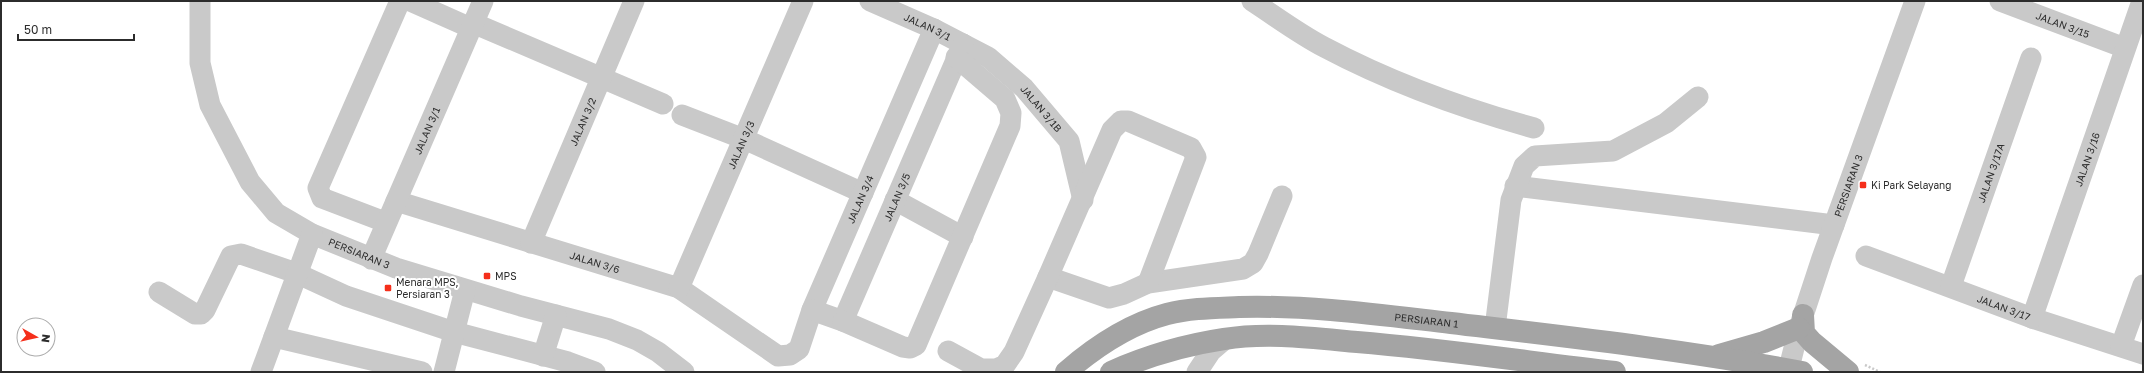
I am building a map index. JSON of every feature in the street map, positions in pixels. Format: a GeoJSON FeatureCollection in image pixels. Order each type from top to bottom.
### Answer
{"type":"FeatureCollection","features":[{"type":"Feature","properties":{"kind":"main road","name":"PERSIARAN 1"},"geometry":{"type":"LineString","coordinates":[[1066,372],[1089,352],[1135,325],[1168,314],[1203,308],[1266,307],[1311,308],[1495,328],[1712,357],[1793,371]]}},
{"type":"Feature","properties":{"kind":"main road"},"geometry":{"type":"LineString","coordinates":[[1712,357],[1764,342],[1801,322],[1804,332],[1812,342],[1848,372]]}},
{"type":"Feature","properties":{"kind":"main road"},"geometry":{"type":"LineString","coordinates":[[1111,372],[1141,359],[1175,348],[1225,339],[1266,336],[1317,338],[1383,344],[1615,372]]}},
{"type":"Feature","properties":{"kind":"street","name":"PERSIARAN 3"},"geometry":{"type":"LineString","coordinates":[[200,1],[200,63],[210,105],[250,182],[276,213],[312,234],[371,259],[466,290],[609,329],[638,340],[658,352],[684,372]]}},
{"type":"Feature","properties":{"kind":"street"},"geometry":{"type":"LineString","coordinates":[[385,222],[322,198],[318,188],[400,1]]}},
{"type":"Feature","properties":{"kind":"street"},"geometry":{"type":"LineString","coordinates":[[410,1],[663,104]]}},
{"type":"Feature","properties":{"kind":"street","name":"JALAN 3/1"},"geometry":{"type":"LineString","coordinates":[[371,259],[385,222],[396,201],[483,1]]}},
{"type":"Feature","properties":{"kind":"street","name":"JALAN 3/2"},"geometry":{"type":"LineString","coordinates":[[531,243],[634,1]]}},
{"type":"Feature","properties":{"kind":"street","name":"JALAN 3/3"},"geometry":{"type":"LineString","coordinates":[[679,288],[803,1]]}},
{"type":"Feature","properties":{"kind":"street","name":"JALAN 3/1"},"geometry":{"type":"LineString","coordinates":[[870,1],[934,29],[960,50]]}},
{"type":"Feature","properties":{"kind":"street"},"geometry":{"type":"LineString","coordinates":[[1252,1],[1323,47],[1412,88],[1487,115],[1534,128]]}},
{"type":"Feature","properties":{"kind":"street","name":"PERSIARAN 3"},"geometry":{"type":"LineString","coordinates":[[1793,371],[1801,322],[1834,224],[1915,1]]}},
{"type":"Feature","properties":{"kind":"street","name":"JALAN 3/15"},"geometry":{"type":"LineString","coordinates":[[2000,1],[2125,48]]}},
{"type":"Feature","properties":{"kind":"street","name":"JALAN 3/16"},"geometry":{"type":"LineString","coordinates":[[2032,318],[2142,1]]}},
{"type":"Feature","properties":{"kind":"street","name":"JALAN 3/4"},"geometry":{"type":"LineString","coordinates":[[778,356],[790,355],[799,349],[812,310],[934,29]]}},
{"type":"Feature","properties":{"kind":"street"},"geometry":{"type":"LineString","coordinates":[[812,310],[903,347],[910,348],[916,345],[1010,126],[1012,112],[1005,99],[960,50]]}},
{"type":"Feature","properties":{"kind":"street","name":"JALAN 3/1B"},"geometry":{"type":"LineString","coordinates":[[960,50],[988,57],[1024,88],[1069,141],[1083,200]]}},
{"type":"Feature","properties":{"kind":"street","name":"JALAN 3/5"},"geometry":{"type":"LineString","coordinates":[[842,321],[960,50]]}},
{"type":"Feature","properties":{"kind":"street","name":"JALAN 3/17A"},"geometry":{"type":"LineString","coordinates":[[1951,286],[2031,58]]}},
{"type":"Feature","properties":{"kind":"street"},"geometry":{"type":"LineString","coordinates":[[1495,328],[1510,200],[1524,166],[1535,156],[1613,152],[1666,123],[1698,97]]}},
{"type":"Feature","properties":{"kind":"street"},"geometry":{"type":"LineString","coordinates":[[682,116],[744,139],[863,193]]}},
{"type":"Feature","properties":{"kind":"street"},"geometry":{"type":"LineString","coordinates":[[948,351],[981,369],[996,370],[1005,365],[1014,352],[1083,200],[1112,130],[1121,121],[1128,121],[1191,148],[1196,157],[1195,165],[1148,283]]}},
{"type":"Feature","properties":{"kind":"street"},"geometry":{"type":"LineString","coordinates":[[1515,186],[1834,224]]}},
{"type":"Feature","properties":{"kind":"street"},"geometry":{"type":"LineString","coordinates":[[1048,277],[1109,298],[1124,294],[1148,283],[1243,269],[1253,263],[1282,196]]}},
{"type":"Feature","properties":{"kind":"street"},"geometry":{"type":"LineString","coordinates":[[894,200],[963,237]]}},
{"type":"Feature","properties":{"kind":"street","name":"JALAN 3/6"},"geometry":{"type":"LineString","coordinates":[[396,201],[679,288],[778,356]]}},
{"type":"Feature","properties":{"kind":"street"},"geometry":{"type":"LineString","coordinates":[[261,372],[296,273],[312,234]]}},
{"type":"Feature","properties":{"kind":"street"},"geometry":{"type":"LineString","coordinates":[[159,292],[195,314],[201,314],[205,310],[231,256],[241,254],[296,273],[346,296],[454,332],[543,356],[595,372]]}},
{"type":"Feature","properties":{"kind":"street","name":"JALAN 3/17"},"geometry":{"type":"LineString","coordinates":[[1866,256],[1951,286],[2032,318],[2143,354]]}},
{"type":"Feature","properties":{"kind":"street"},"geometry":{"type":"LineString","coordinates":[[2121,346],[2143,285]]}},
{"type":"Feature","properties":{"kind":"street"},"geometry":{"type":"LineString","coordinates":[[444,372],[466,290]]}},
{"type":"Feature","properties":{"kind":"street"},"geometry":{"type":"LineString","coordinates":[[543,356],[556,315]]}},
{"type":"Feature","properties":{"kind":"street"},"geometry":{"type":"LineString","coordinates":[[274,337],[369,366],[422,372]]}},
{"type":"Feature","properties":{"kind":"street"},"geometry":{"type":"LineString","coordinates":[[1197,372],[1211,351],[1225,339]]}},
{"type":"Feature","properties":{"kind":"place","name":"Ki Park Selayang"},"geometry":{"type":"Point","coordinates":[1863,185]}},
{"type":"Feature","properties":{"kind":"place","name":"MPS"},"geometry":{"type":"Point","coordinates":[487,276]}},
{"type":"Feature","properties":{"kind":"place","name":"Menara MPS, Persiaran 3"},"geometry":{"type":"Point","coordinates":[388,288]}}]}
